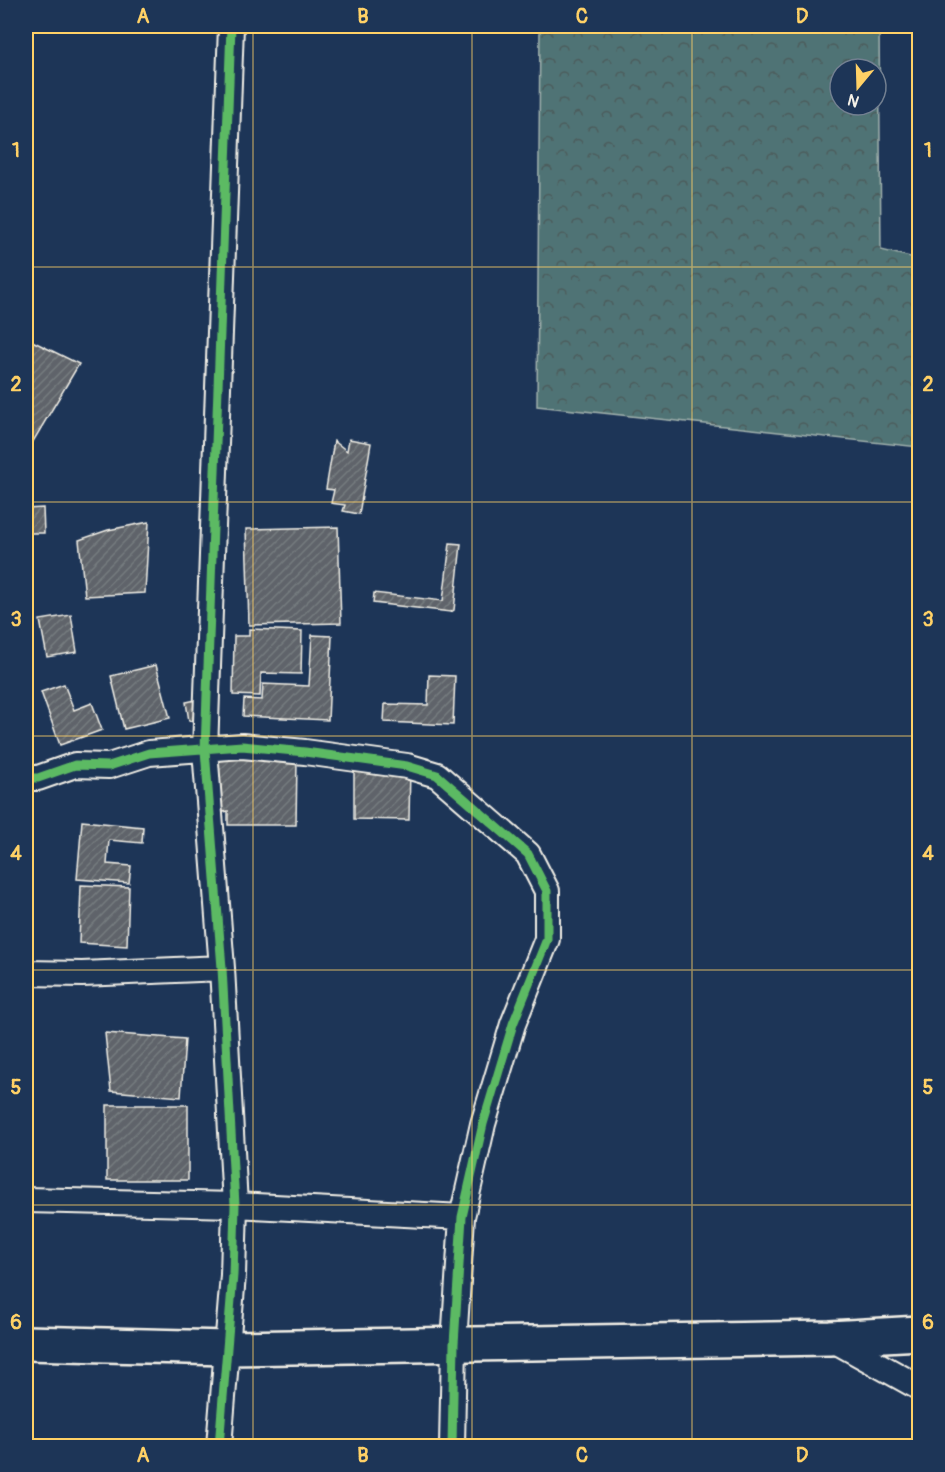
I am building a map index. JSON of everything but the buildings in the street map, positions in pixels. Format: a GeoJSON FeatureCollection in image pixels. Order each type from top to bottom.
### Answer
{"type":"FeatureCollection","features":[{"type":"Feature","properties":{"kind":"street"},"geometry":{"type":"LineString","coordinates":[[219,1446],[233,1275],[235,1205],[222,968],[205,750],[231,26]]}},
{"type":"Feature","properties":{"kind":"street"},"geometry":{"type":"LineString","coordinates":[[26,778],[38,778],[75,765],[109,766],[149,753],[242,746],[406,766],[437,775],[528,854],[547,891],[547,939],[513,1024],[483,1124],[462,1217],[454,1344],[452,1446]]}},
{"type":"Feature","properties":{"kind":"street"},"geometry":{"type":"LineString","coordinates":[[26,973],[82,974],[222,968]]}},
{"type":"Feature","properties":{"kind":"street"},"geometry":{"type":"LineString","coordinates":[[26,1200],[235,1205],[462,1217]]}},
{"type":"Feature","properties":{"kind":"street"},"geometry":{"type":"LineString","coordinates":[[26,1342],[227,1348],[830,1338],[920,1333]]}},
{"type":"Feature","properties":{"kind":"street"},"geometry":{"type":"LineString","coordinates":[[830,1338],[920,1388]]}},
{"type":"Feature","properties":{"kind":"green space"},"geometry":{"type":"Polygon","coordinates":[[[540,26],[879,26],[879,57],[828,57],[828,117],[880,117],[881,250],[919,259],[919,447],[537,406],[540,26]]]}},
{"type":"Feature","properties":{"kind":"cycle path"},"geometry":{"type":"LineString","coordinates":[[219,1446],[233,1275],[235,1205],[222,968],[205,750],[231,26]]}},
{"type":"Feature","properties":{"kind":"cycle path"},"geometry":{"type":"LineString","coordinates":[[26,778],[38,778],[75,765],[109,766],[149,753],[242,746],[407,766],[437,775],[528,854],[547,891],[547,939],[513,1024],[483,1124],[462,1217],[454,1344],[452,1446]]}}]}
